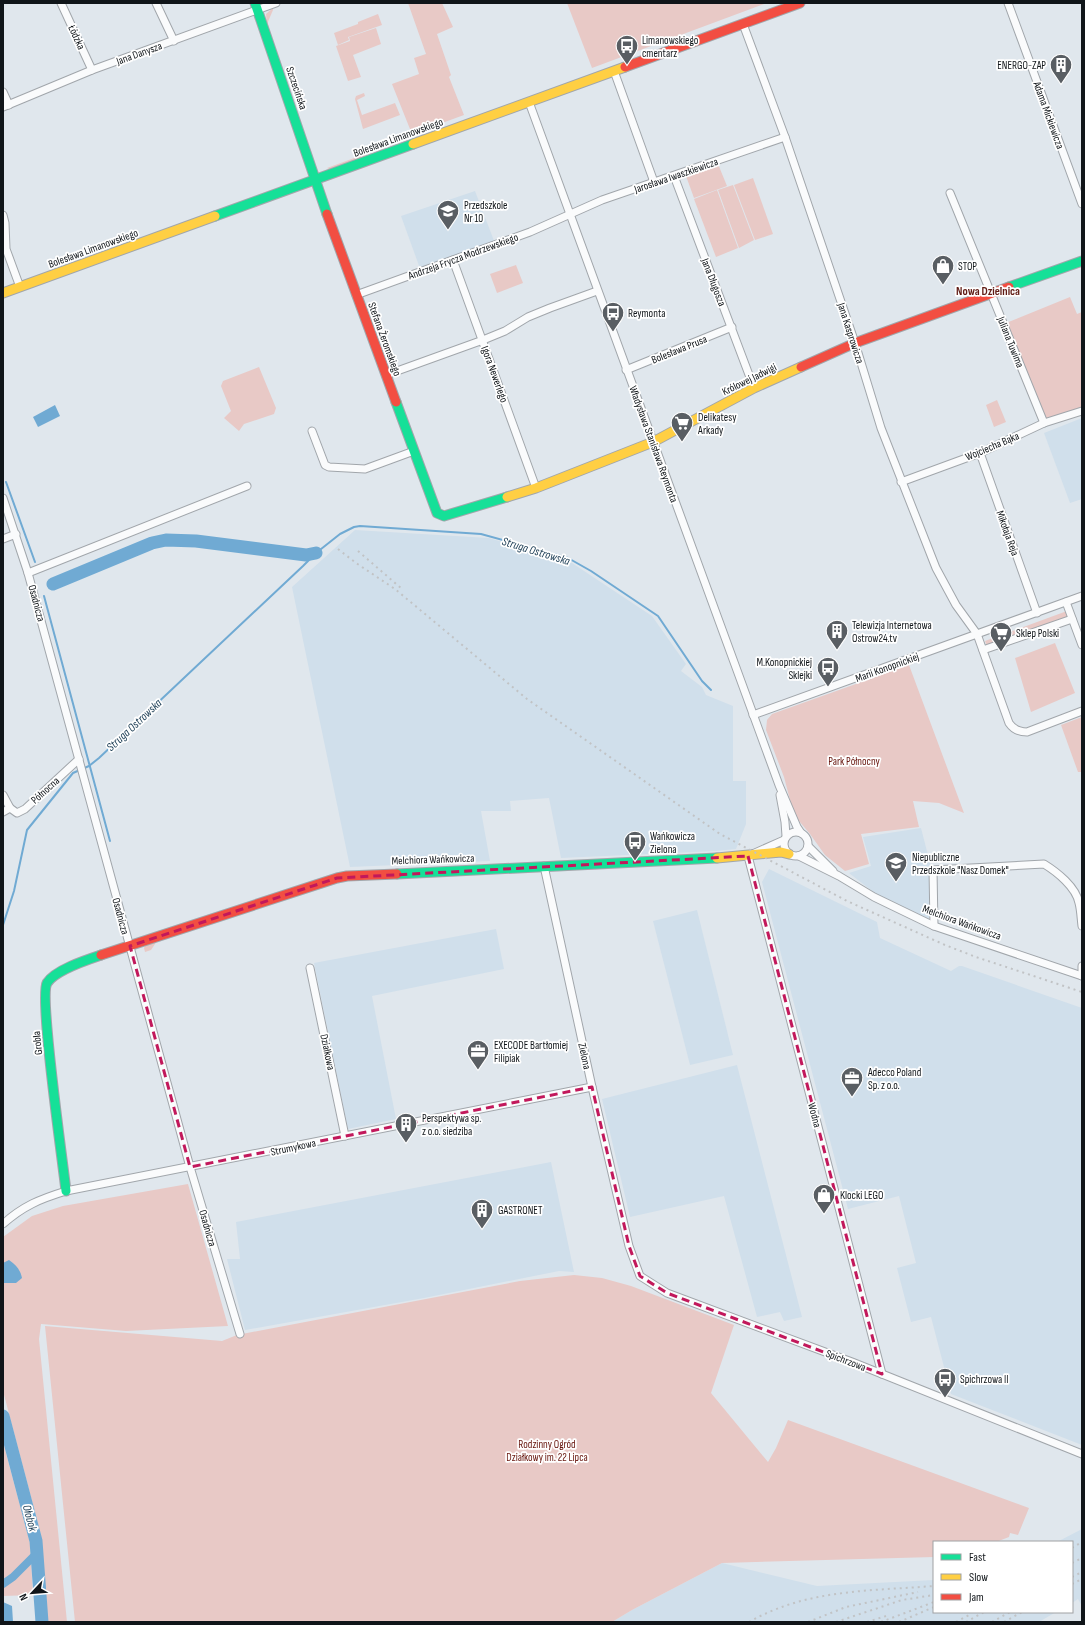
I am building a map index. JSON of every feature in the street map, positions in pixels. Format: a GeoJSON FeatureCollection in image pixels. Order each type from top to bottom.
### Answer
{"type":"FeatureCollection","features":[{"type":"Feature","properties":{"kind":"street","name":"Łódzka"},"geometry":{"type":"LineString","coordinates":[[61,3],[92,70]]}},
{"type":"Feature","properties":{"kind":"street"},"geometry":{"type":"LineString","coordinates":[[156,3],[174,41]]}},
{"type":"Feature","properties":{"kind":"street","name":"Jana Danysza"},"geometry":{"type":"LineString","coordinates":[[6,106],[92,70],[174,41],[256,7],[276,3]]}},
{"type":"Feature","properties":{"kind":"street","name":"Bolesława Limanowskiego"},"geometry":{"type":"LineString","coordinates":[[3,293],[800,3]]}},
{"type":"Feature","properties":{"kind":"street","name":"Adama Mickiewicza"},"geometry":{"type":"LineString","coordinates":[[1008,3],[1082,204]]}},
{"type":"Feature","properties":{"kind":"street","name":"Szczecińska"},"geometry":{"type":"LineString","coordinates":[[256,7],[316,180]]}},
{"type":"Feature","properties":{"kind":"street","name":"Jana Kasprowicza"},"geometry":{"type":"LineString","coordinates":[[743,24],[785,137],[855,343],[881,428],[901,482],[936,568],[956,605],[977,634],[1009,723],[1018,731],[1027,732],[1082,711]]}},
{"type":"Feature","properties":{"kind":"street"},"geometry":{"type":"LineString","coordinates":[[614,71],[654,182]]}},
{"type":"Feature","properties":{"kind":"street"},"geometry":{"type":"LineString","coordinates":[[3,92],[6,106]]}},
{"type":"Feature","properties":{"kind":"street","name":"Władysława Stanisława Reymonta"},"geometry":{"type":"LineString","coordinates":[[529,102],[597,292],[779,786],[797,827],[802,833]]}},
{"type":"Feature","properties":{"kind":"street","name":"Jarosława Iwaszkiewicza"},"geometry":{"type":"LineString","coordinates":[[570,216],[578,210],[602,200],[785,137]]}},
{"type":"Feature","properties":{"kind":"street","name":"Jana Długosza"},"geometry":{"type":"LineString","coordinates":[[674,176],[754,388]]}},
{"type":"Feature","properties":{"kind":"street","name":"Stefana Żeromskiego"},"geometry":{"type":"LineString","coordinates":[[316,180],[356,295],[433,505]]}},
{"type":"Feature","properties":{"kind":"street","name":"Juliana Tuwima"},"geometry":{"type":"LineString","coordinates":[[950,193],[1044,423]]}},
{"type":"Feature","properties":{"kind":"street"},"geometry":{"type":"LineString","coordinates":[[3,215],[5,223],[6,249],[20,287]]}},
{"type":"Feature","properties":{"kind":"street","name":"Andrzeja Frycza Modrzewskiego"},"geometry":{"type":"LineString","coordinates":[[356,295],[570,216]]}},
{"type":"Feature","properties":{"kind":"street","name":"Igora Newerlego"},"geometry":{"type":"LineString","coordinates":[[453,260],[536,488]]}},
{"type":"Feature","properties":{"kind":"street","name":"Królowej Jadwigi"},"geometry":{"type":"LineString","coordinates":[[433,505],[437,513],[444,516],[536,488],[653,442],[754,388],[855,343],[991,293],[1082,262]]}},
{"type":"Feature","properties":{"kind":"street"},"geometry":{"type":"LineString","coordinates":[[386,375],[483,340],[505,331],[528,317],[597,292]]}},
{"type":"Feature","properties":{"kind":"street","name":"Bolesława Prusa"},"geometry":{"type":"LineString","coordinates":[[626,370],[732,328]]}},
{"type":"Feature","properties":{"kind":"street","name":"Wojciecha Bąka"},"geometry":{"type":"LineString","coordinates":[[901,482],[980,453],[1044,423],[1082,411]]}},
{"type":"Feature","properties":{"kind":"street"},"geometry":{"type":"LineString","coordinates":[[312,431],[325,465],[329,467],[365,469],[414,451]]}},
{"type":"Feature","properties":{"kind":"street","name":"Mikołaja Reja"},"geometry":{"type":"LineString","coordinates":[[980,453],[1037,612]]}},
{"type":"Feature","properties":{"kind":"street"},"geometry":{"type":"LineString","coordinates":[[28,573],[247,486]]}},
{"type":"Feature","properties":{"kind":"street","name":"Osadnicza"},"geometry":{"type":"LineString","coordinates":[[3,498],[28,573],[190,1167],[240,1334]]}},
{"type":"Feature","properties":{"kind":"street"},"geometry":{"type":"LineString","coordinates":[[3,539],[16,534]]}},
{"type":"Feature","properties":{"kind":"street","name":"Marii Konopnickiej"},"geometry":{"type":"LineString","coordinates":[[753,716],[1082,596]]}},
{"type":"Feature","properties":{"kind":"street"},"geometry":{"type":"LineString","coordinates":[[1066,602],[1082,645]]}},
{"type":"Feature","properties":{"kind":"street"},"geometry":{"type":"LineString","coordinates":[[983,650],[1072,619]]}},
{"type":"Feature","properties":{"kind":"street","name":"Północna"},"geometry":{"type":"LineString","coordinates":[[3,812],[10,808],[18,813],[25,809],[79,759]]}},
{"type":"Feature","properties":{"kind":"street","name":"Władysława Stanisława Reymonta"},"geometry":{"type":"LineString","coordinates":[[779,786],[786,822],[785,838]]}},
{"type":"Feature","properties":{"kind":"street"},"geometry":{"type":"LineString","coordinates":[[3,794],[10,808]]}},
{"type":"Feature","properties":{"kind":"street"},"geometry":{"type":"LineString","coordinates":[[793,832],[802,833],[807,839],[808,846],[806,851],[799,856],[789,854],[784,848],[785,838],[793,832]]}},
{"type":"Feature","properties":{"kind":"street","name":"Melchiora Wańkowicza"},"geometry":{"type":"LineString","coordinates":[[748,856],[779,844],[785,838]]}},
{"type":"Feature","properties":{"kind":"street","name":"Melchiora Wańkowicza"},"geometry":{"type":"LineString","coordinates":[[808,846],[839,876]]}},
{"type":"Feature","properties":{"kind":"street","name":"Melchiora Wańkowicza"},"geometry":{"type":"LineString","coordinates":[[130,946],[337,878],[356,874],[748,856],[781,852],[789,854]]}},
{"type":"Feature","properties":{"kind":"street","name":"Wodna"},"geometry":{"type":"LineString","coordinates":[[748,856],[882,1374]]}},
{"type":"Feature","properties":{"kind":"street","name":"Melchiora Wańkowicza"},"geometry":{"type":"LineString","coordinates":[[799,856],[839,876],[874,897],[934,926],[1082,976]]}},
{"type":"Feature","properties":{"kind":"street"},"geometry":{"type":"LineString","coordinates":[[934,926],[933,870],[1044,864],[1054,870],[1071,887],[1079,902],[1082,926]]}},
{"type":"Feature","properties":{"kind":"street","name":"Zielona"},"geometry":{"type":"LineString","coordinates":[[544,866],[628,1246]]}},
{"type":"Feature","properties":{"kind":"street","name":"Grobla"},"geometry":{"type":"LineString","coordinates":[[66,1191],[47,1028],[46,985],[50,978],[61,971],[130,946]]}},
{"type":"Feature","properties":{"kind":"street"},"geometry":{"type":"LineString","coordinates":[[1082,966],[1082,976]]}},
{"type":"Feature","properties":{"kind":"street","name":"Działkowa"},"geometry":{"type":"LineString","coordinates":[[310,968],[345,1136]]}},
{"type":"Feature","properties":{"kind":"street","name":"Strumykowa"},"geometry":{"type":"LineString","coordinates":[[3,1224],[29,1204],[66,1191],[592,1087]]}},
{"type":"Feature","properties":{"kind":"street","name":"Spichrzowa"},"geometry":{"type":"LineString","coordinates":[[628,1246],[640,1276],[667,1293],[882,1374],[1082,1454]]}},
{"type":"Feature","properties":{"kind":"highlighted area"},"geometry":{"type":"Polygon","coordinates":[[[748,856],[882,1374],[667,1293],[640,1276],[629,1246],[592,1087],[190,1167],[130,946],[337,878],[748,856]]]}},
{"type":"Feature","properties":{"kind":"shaded area","name":"Przedszkole Nr 10"},"geometry":{"type":"Polygon","coordinates":[[[475,191],[496,246],[422,274],[401,216],[475,191]]]}},
{"type":"Feature","properties":{"kind":"shaded area"},"geometry":{"type":"Polygon","coordinates":[[[1082,418],[1082,499],[1070,503],[1044,433],[1082,418]]]}},
{"type":"Feature","properties":{"kind":"shaded area"},"geometry":{"type":"Polygon","coordinates":[[[355,530],[489,538],[572,563],[652,616],[686,664],[681,671],[702,687],[706,695],[733,706],[733,781],[746,781],[746,824],[736,849],[561,858],[549,798],[510,801],[511,811],[481,811],[490,861],[350,867],[292,587],[355,530]]]}},
{"type":"Feature","properties":{"kind":"shaded area","name":"Niepubliczne Przedszkole \"Nasz Domek\""},"geometry":{"type":"Polygon","coordinates":[[[921,828],[931,867],[929,871],[929,919],[876,894],[849,873],[871,866],[863,837],[921,828]]]}},
{"type":"Feature","properties":{"kind":"shaded area"},"geometry":{"type":"Polygon","coordinates":[[[769,869],[877,922],[880,938],[951,971],[959,966],[962,966],[1082,1008],[1082,1445],[951,1394],[931,1317],[911,1322],[897,1268],[916,1263],[899,1196],[848,1209],[762,882],[769,869]]]}},
{"type":"Feature","properties":{"kind":"shaded area"},"geometry":{"type":"Polygon","coordinates":[[[697,910],[733,1055],[690,1065],[653,921],[697,910]]]}},
{"type":"Feature","properties":{"kind":"shaded area"},"geometry":{"type":"Polygon","coordinates":[[[496,929],[504,969],[372,996],[396,1119],[348,1129],[314,963],[496,929]]]}},
{"type":"Feature","properties":{"kind":"shaded area"},"geometry":{"type":"Polygon","coordinates":[[[737,1065],[802,1317],[784,1321],[780,1312],[757,1317],[724,1196],[630,1217],[602,1099],[737,1065]]]}},
{"type":"Feature","properties":{"kind":"shaded area"},"geometry":{"type":"Polygon","coordinates":[[[551,1162],[574,1272],[559,1271],[424,1298],[245,1330],[227,1259],[240,1259],[236,1222],[551,1162]]]}},
{"type":"Feature","properties":{"kind":"shaded area"},"geometry":{"type":"Polygon","coordinates":[[[1082,1529],[1082,1606],[1078,1599],[1073,1602],[1073,1541],[1059,1541],[1082,1529]]]}},
{"type":"Feature","properties":{"kind":"shaded area"},"geometry":{"type":"Polygon","coordinates":[[[722,1563],[817,1586],[933,1580],[933,1613],[1054,1613],[1039,1622],[612,1622],[722,1563]]]}},
{"type":"Feature","properties":{"kind":"green space"},"geometry":{"type":"Polygon","coordinates":[[[408,3],[442,3],[453,27],[437,34],[451,75],[449,77],[464,115],[412,134],[392,84],[419,74],[414,58],[426,54],[408,3]]]}},
{"type":"Feature","properties":{"kind":"green space"},"geometry":{"type":"Polygon","coordinates":[[[567,3],[767,3],[592,68],[567,3]]]}},
{"type":"Feature","properties":{"kind":"green space"},"geometry":{"type":"Polygon","coordinates":[[[273,8],[273,10],[267,24],[266,14],[273,8]]]}},
{"type":"Feature","properties":{"kind":"green space"},"geometry":{"type":"Polygon","coordinates":[[[378,14],[382,25],[348,37],[349,40],[338,45],[334,33],[358,24],[358,22],[378,14]]]}},
{"type":"Feature","properties":{"kind":"green space"},"geometry":{"type":"Polygon","coordinates":[[[376,28],[381,44],[353,55],[361,77],[348,81],[336,46],[350,41],[349,37],[376,28]]]}},
{"type":"Feature","properties":{"kind":"green space"},"geometry":{"type":"Polygon","coordinates":[[[364,93],[365,96],[357,100],[362,115],[395,103],[400,115],[363,129],[355,99],[356,96],[364,93]]]}},
{"type":"Feature","properties":{"kind":"green space"},"geometry":{"type":"Polygon","coordinates":[[[365,154],[366,156],[329,169],[327,168],[365,154]]]}},
{"type":"Feature","properties":{"kind":"green space"},"geometry":{"type":"Polygon","coordinates":[[[718,164],[727,186],[694,198],[686,176],[718,164]]]}},
{"type":"Feature","properties":{"kind":"green space"},"geometry":{"type":"Polygon","coordinates":[[[753,178],[773,234],[755,240],[734,185],[753,178]]]}},
{"type":"Feature","properties":{"kind":"green space"},"geometry":{"type":"Polygon","coordinates":[[[733,185],[754,240],[739,248],[718,190],[733,185]]]}},
{"type":"Feature","properties":{"kind":"green space"},"geometry":{"type":"Polygon","coordinates":[[[717,190],[738,248],[716,257],[694,199],[717,190]]]}},
{"type":"Feature","properties":{"kind":"green space"},"geometry":{"type":"Polygon","coordinates":[[[516,265],[523,283],[497,293],[490,274],[516,265]]]}},
{"type":"Feature","properties":{"kind":"green space"},"geometry":{"type":"Polygon","coordinates":[[[1070,297],[1077,314],[1082,312],[1082,408],[1045,421],[1006,323],[1070,297]]]}},
{"type":"Feature","properties":{"kind":"green space"},"geometry":{"type":"Polygon","coordinates":[[[259,367],[276,408],[274,414],[244,424],[239,431],[224,418],[231,411],[221,386],[223,381],[259,367]]]}},
{"type":"Feature","properties":{"kind":"green space"},"geometry":{"type":"Polygon","coordinates":[[[997,400],[1006,422],[994,427],[986,405],[997,400]]]}},
{"type":"Feature","properties":{"kind":"green space"},"geometry":{"type":"Polygon","coordinates":[[[1067,611],[1069,616],[987,646],[985,641],[1067,611]]]}},
{"type":"Feature","properties":{"kind":"green space"},"geometry":{"type":"Polygon","coordinates":[[[1055,643],[1075,693],[1031,712],[1015,658],[1055,643]]]}},
{"type":"Feature","properties":{"kind":"green space","name":"Park Północny"},"geometry":{"type":"Polygon","coordinates":[[[909,665],[964,813],[939,803],[913,801],[919,827],[861,834],[869,864],[845,871],[825,855],[794,815],[784,777],[766,730],[767,720],[772,714],[909,665]]]}},
{"type":"Feature","properties":{"kind":"green space"},"geometry":{"type":"Polygon","coordinates":[[[1082,717],[1082,772],[1078,772],[1061,725],[1082,717]]]}},
{"type":"Feature","properties":{"kind":"green space"},"geometry":{"type":"Polygon","coordinates":[[[157,941],[151,950],[145,952],[144,948],[146,944],[157,941]]]}},
{"type":"Feature","properties":{"kind":"green space"},"geometry":{"type":"Polygon","coordinates":[[[188,1184],[228,1326],[126,1331],[41,1324],[39,1339],[67,1622],[48,1622],[41,1535],[3,1391],[3,1237],[32,1216],[63,1206],[188,1184]]]}},
{"type":"Feature","properties":{"kind":"green space","name":"Rodzinny Ogród Działkowy im. 22 Lipca"},"geometry":{"type":"Polygon","coordinates":[[[574,1275],[602,1278],[631,1286],[734,1325],[711,1393],[768,1462],[776,1448],[788,1420],[1029,1508],[1018,1535],[1010,1533],[1009,1537],[999,1541],[933,1541],[933,1557],[722,1563],[612,1622],[75,1622],[45,1326],[222,1341],[237,1335],[520,1281],[574,1275]]]}},
{"type":"Feature","properties":{"kind":"green space"},"geometry":{"type":"Polygon","coordinates":[[[3,1442],[30,1543],[33,1595],[3,1596],[3,1442]]]}},
{"type":"Feature","properties":{"kind":"water"},"geometry":{"type":"Polygon","coordinates":[[[55,405],[60,416],[38,427],[33,417],[55,405]]]}},
{"type":"Feature","properties":{"kind":"water"},"geometry":{"type":"Polygon","coordinates":[[[9,1260],[20,1272],[22,1278],[16,1283],[3,1283],[3,1263],[9,1260]]]}},
{"type":"Feature","properties":{"kind":"water"},"geometry":{"type":"Polygon","coordinates":[[[3,1602],[12,1606],[13,1622],[3,1622],[3,1602]]]}},
{"type":"Feature","properties":{"kind":"waterway"},"geometry":{"type":"LineString","coordinates":[[6,482],[35,562]]}},
{"type":"Feature","properties":{"kind":"waterway","name":"Struga Ostrowska"},"geometry":{"type":"LineString","coordinates":[[3,925],[14,891],[27,830],[73,773],[89,766],[99,758],[316,553],[340,534],[354,527],[360,526],[481,534],[568,558],[591,571],[658,616],[702,681],[711,690]]}},
{"type":"Feature","properties":{"kind":"waterway","name":"Struga Ostrowska"},"geometry":{"type":"LineString","coordinates":[[53,584],[152,543],[166,540],[196,541],[306,555],[316,553]]}},
{"type":"Feature","properties":{"kind":"waterway"},"geometry":{"type":"LineString","coordinates":[[44,596],[110,841]]}},
{"type":"Feature","properties":{"kind":"waterway","name":"Ołobok"},"geometry":{"type":"LineString","coordinates":[[3,1416],[36,1541],[42,1622]]}},
{"type":"Feature","properties":{"kind":"waterway"},"geometry":{"type":"LineString","coordinates":[[3,1584],[13,1577],[37,1553]]}},
{"type":"Feature","properties":{"kind":"railway"},"geometry":{"type":"LineString","coordinates":[[338,549],[395,589],[527,699],[720,834],[847,901],[945,945],[976,957],[1082,992]]}},
{"type":"Feature","properties":{"kind":"railway"},"geometry":{"type":"LineString","coordinates":[[358,551],[402,589]]}},
{"type":"Feature","properties":{"kind":"railway"},"geometry":{"type":"LineString","coordinates":[[1073,1547],[1082,1542]]}},
{"type":"Feature","properties":{"kind":"railway"},"geometry":{"type":"LineString","coordinates":[[1073,1562],[1082,1558]]}},
{"type":"Feature","properties":{"kind":"railway"},"geometry":{"type":"LineString","coordinates":[[1073,1576],[1082,1572]]}},
{"type":"Feature","properties":{"kind":"railway"},"geometry":{"type":"LineString","coordinates":[[1073,1584],[1082,1579]]}},
{"type":"Feature","properties":{"kind":"railway"},"geometry":{"type":"LineString","coordinates":[[749,1622],[771,1611],[816,1597],[863,1591],[933,1586]]}},
{"type":"Feature","properties":{"kind":"railway"},"geometry":{"type":"LineString","coordinates":[[808,1622],[846,1607],[918,1592]]}},
{"type":"Feature","properties":{"kind":"railway"},"geometry":{"type":"LineString","coordinates":[[836,1622],[902,1600],[933,1595]]}},
{"type":"Feature","properties":{"kind":"railway"},"geometry":{"type":"LineString","coordinates":[[881,1622],[933,1602]]}},
{"type":"Feature","properties":{"kind":"railway"},"geometry":{"type":"LineString","coordinates":[[899,1622],[933,1607]]}},
{"type":"Feature","properties":{"kind":"railway"},"geometry":{"type":"LineString","coordinates":[[966,1622],[982,1613]]}},
{"type":"Feature","properties":{"kind":"railway"},"geometry":{"type":"LineString","coordinates":[[992,1622],[1008,1613]]}},
{"type":"Feature","properties":{"kind":"railway"},"geometry":{"type":"LineString","coordinates":[[1004,1622],[1020,1613]]}},
{"type":"Feature","properties":{"kind":"railway"},"geometry":{"type":"LineString","coordinates":[[956,1622],[971,1614]]}},
{"type":"Feature","properties":{"kind":"railway"},"geometry":{"type":"LineString","coordinates":[[867,1622],[886,1616]]}},
{"type":"Feature","properties":{"kind":"traffic: fast"},"geometry":{"type":"LineString","coordinates":[[255,3],[327,214]]}},
{"type":"Feature","properties":{"kind":"traffic: fast"},"geometry":{"type":"LineString","coordinates":[[215,216],[413,144]]}},
{"type":"Feature","properties":{"kind":"traffic: fast"},"geometry":{"type":"LineString","coordinates":[[1009,287],[1082,261]]}},
{"type":"Feature","properties":{"kind":"traffic: fast"},"geometry":{"type":"LineString","coordinates":[[396,402],[437,513],[444,516],[507,497]]}},
{"type":"Feature","properties":{"kind":"traffic: fast"},"geometry":{"type":"LineString","coordinates":[[397,874],[717,858]]}},
{"type":"Feature","properties":{"kind":"traffic: fast"},"geometry":{"type":"LineString","coordinates":[[66,1191],[49,1048],[45,995],[47,983],[51,978],[79,963],[101,955]]}},
{"type":"Feature","properties":{"kind":"traffic: slow"},"geometry":{"type":"LineString","coordinates":[[413,144],[625,67]]}},
{"type":"Feature","properties":{"kind":"traffic: slow"},"geometry":{"type":"LineString","coordinates":[[3,293],[215,216]]}},
{"type":"Feature","properties":{"kind":"traffic: slow"},"geometry":{"type":"LineString","coordinates":[[507,497],[536,488],[653,442],[754,388],[801,367]]}},
{"type":"Feature","properties":{"kind":"traffic: slow"},"geometry":{"type":"LineString","coordinates":[[717,858],[781,852],[789,854]]}},
{"type":"Feature","properties":{"kind":"traffic: jam"},"geometry":{"type":"LineString","coordinates":[[625,67],[800,3]]}},
{"type":"Feature","properties":{"kind":"traffic: jam"},"geometry":{"type":"LineString","coordinates":[[327,214],[396,402]]}},
{"type":"Feature","properties":{"kind":"traffic: jam"},"geometry":{"type":"LineString","coordinates":[[801,367],[855,343],[1009,287]]}},
{"type":"Feature","properties":{"kind":"traffic: jam"},"geometry":{"type":"LineString","coordinates":[[101,955],[337,878],[347,876],[397,874]]}},
{"type":"Feature","properties":{"kind":"place","name":"Limanowskiego cmentarz"},"geometry":{"type":"Point","coordinates":[627,66]}},
{"type":"Feature","properties":{"kind":"place","name":"ENERGO-ZAP"},"geometry":{"type":"Point","coordinates":[1061,84]}},
{"type":"Feature","properties":{"kind":"place","name":"Przedszkole Nr 10"},"geometry":{"type":"Point","coordinates":[448,230]}},
{"type":"Feature","properties":{"kind":"place","name":"STOP"},"geometry":{"type":"Point","coordinates":[943,286]}},
{"type":"Feature","properties":{"kind":"place","name":"Reymonta"},"geometry":{"type":"Point","coordinates":[613,332]}},
{"type":"Feature","properties":{"kind":"place","name":"Delikatesy Arkady"},"geometry":{"type":"Point","coordinates":[682,442]}},
{"type":"Feature","properties":{"kind":"place","name":"Telewizja Internetowa Ostrow24.tv"},"geometry":{"type":"Point","coordinates":[837,650]}},
{"type":"Feature","properties":{"kind":"place","name":"Sklep Polski"},"geometry":{"type":"Point","coordinates":[1001,652]}},
{"type":"Feature","properties":{"kind":"place","name":"M.Konopnickiej Sklejki"},"geometry":{"type":"Point","coordinates":[828,688]}},
{"type":"Feature","properties":{"kind":"place","name":"Wańkowicza Zielona"},"geometry":{"type":"Point","coordinates":[635,862]}},
{"type":"Feature","properties":{"kind":"place","name":"Niepubliczne Przedszkole \"Nasz Domek\""},"geometry":{"type":"Point","coordinates":[896,882]}},
{"type":"Feature","properties":{"kind":"place","name":"EXECODE Bartłomiej Filipiak"},"geometry":{"type":"Point","coordinates":[478,1070]}},
{"type":"Feature","properties":{"kind":"place","name":"Adecco Poland Sp. z o.o."},"geometry":{"type":"Point","coordinates":[852,1098]}},
{"type":"Feature","properties":{"kind":"place","name":"Perspektywa sp. z o.o. siedziba"},"geometry":{"type":"Point","coordinates":[406,1144]}},
{"type":"Feature","properties":{"kind":"place","name":"Klocki LEGO"},"geometry":{"type":"Point","coordinates":[824,1214]}},
{"type":"Feature","properties":{"kind":"place","name":"GASTRONET"},"geometry":{"type":"Point","coordinates":[482,1230]}},
{"type":"Feature","properties":{"kind":"place","name":"Spichrzowa II"},"geometry":{"type":"Point","coordinates":[945,1398]}},
{"type":"Feature","properties":{"kind":"district","name":"Nowa Dzielnica"},"geometry":{"type":"Point","coordinates":[988,291]}}]}
